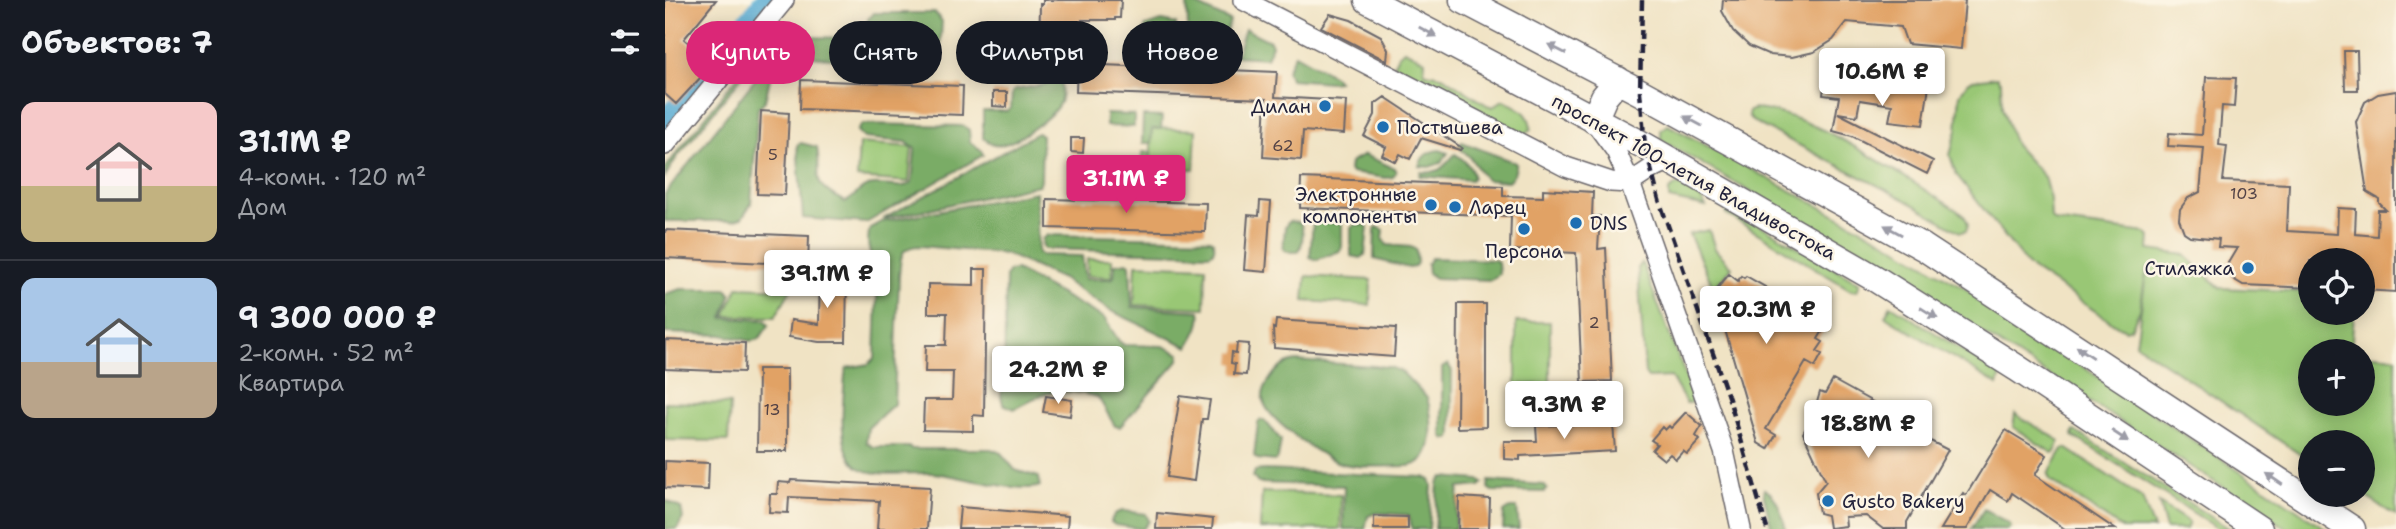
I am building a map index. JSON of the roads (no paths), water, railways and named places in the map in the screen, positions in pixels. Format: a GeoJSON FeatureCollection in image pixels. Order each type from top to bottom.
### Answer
{"type":"FeatureCollection","features":[{"type":"Feature","properties":{"kind":"highway","name":"проспект 100-летия Владивостока"},"geometry":{"type":"LineString","coordinates":[[1368,0],[1670,160],[1876,279],[2259,529]]}},
{"type":"Feature","properties":{"kind":"highway"},"geometry":{"type":"LineString","coordinates":[[1463,0],[1618,80],[1923,247],[2352,529]]}},
{"type":"Feature","properties":{"kind":"highway"},"geometry":{"type":"LineString","coordinates":[[1594,120],[1604,97],[1618,80]]}},
{"type":"Feature","properties":{"kind":"main road"},"geometry":{"type":"LineString","coordinates":[[667,139],[784,0]]}},
{"type":"Feature","properties":{"kind":"main road"},"geometry":{"type":"LineString","coordinates":[[1243,0],[1566,167],[1611,182],[1630,183],[1670,160]]}},
{"type":"Feature","properties":{"kind":"main road"},"geometry":{"type":"LineString","coordinates":[[1594,120],[1616,151],[1630,183],[1724,451],[1741,529]]}},
{"type":"Feature","properties":{"kind":"waterway"},"geometry":{"type":"LineString","coordinates":[[665,124],[769,0]]}},
{"type":"Feature","properties":{"kind":"railway"},"geometry":{"type":"LineString","coordinates":[[1642,0],[1640,92],[1645,146],[1659,200],[1730,402],[1767,529]]}},
{"type":"Feature","properties":{"kind":"place","name":"Дилан"},"geometry":{"type":"Point","coordinates":[1325,106]}},
{"type":"Feature","properties":{"kind":"place","name":"Постышева"},"geometry":{"type":"Point","coordinates":[1383,127]}},
{"type":"Feature","properties":{"kind":"place","name":"Электронные компоненты"},"geometry":{"type":"Point","coordinates":[1431,205]}},
{"type":"Feature","properties":{"kind":"place","name":"Ларец"},"geometry":{"type":"Point","coordinates":[1455,207]}},
{"type":"Feature","properties":{"kind":"place","name":"DNS"},"geometry":{"type":"Point","coordinates":[1576,223]}},
{"type":"Feature","properties":{"kind":"place","name":"Персона"},"geometry":{"type":"Point","coordinates":[1524,229]}},
{"type":"Feature","properties":{"kind":"place","name":"Стиляжка"},"geometry":{"type":"Point","coordinates":[2248,268]}},
{"type":"Feature","properties":{"kind":"place","name":"Gusto Bakery"},"geometry":{"type":"Point","coordinates":[1828,501]}}]}
